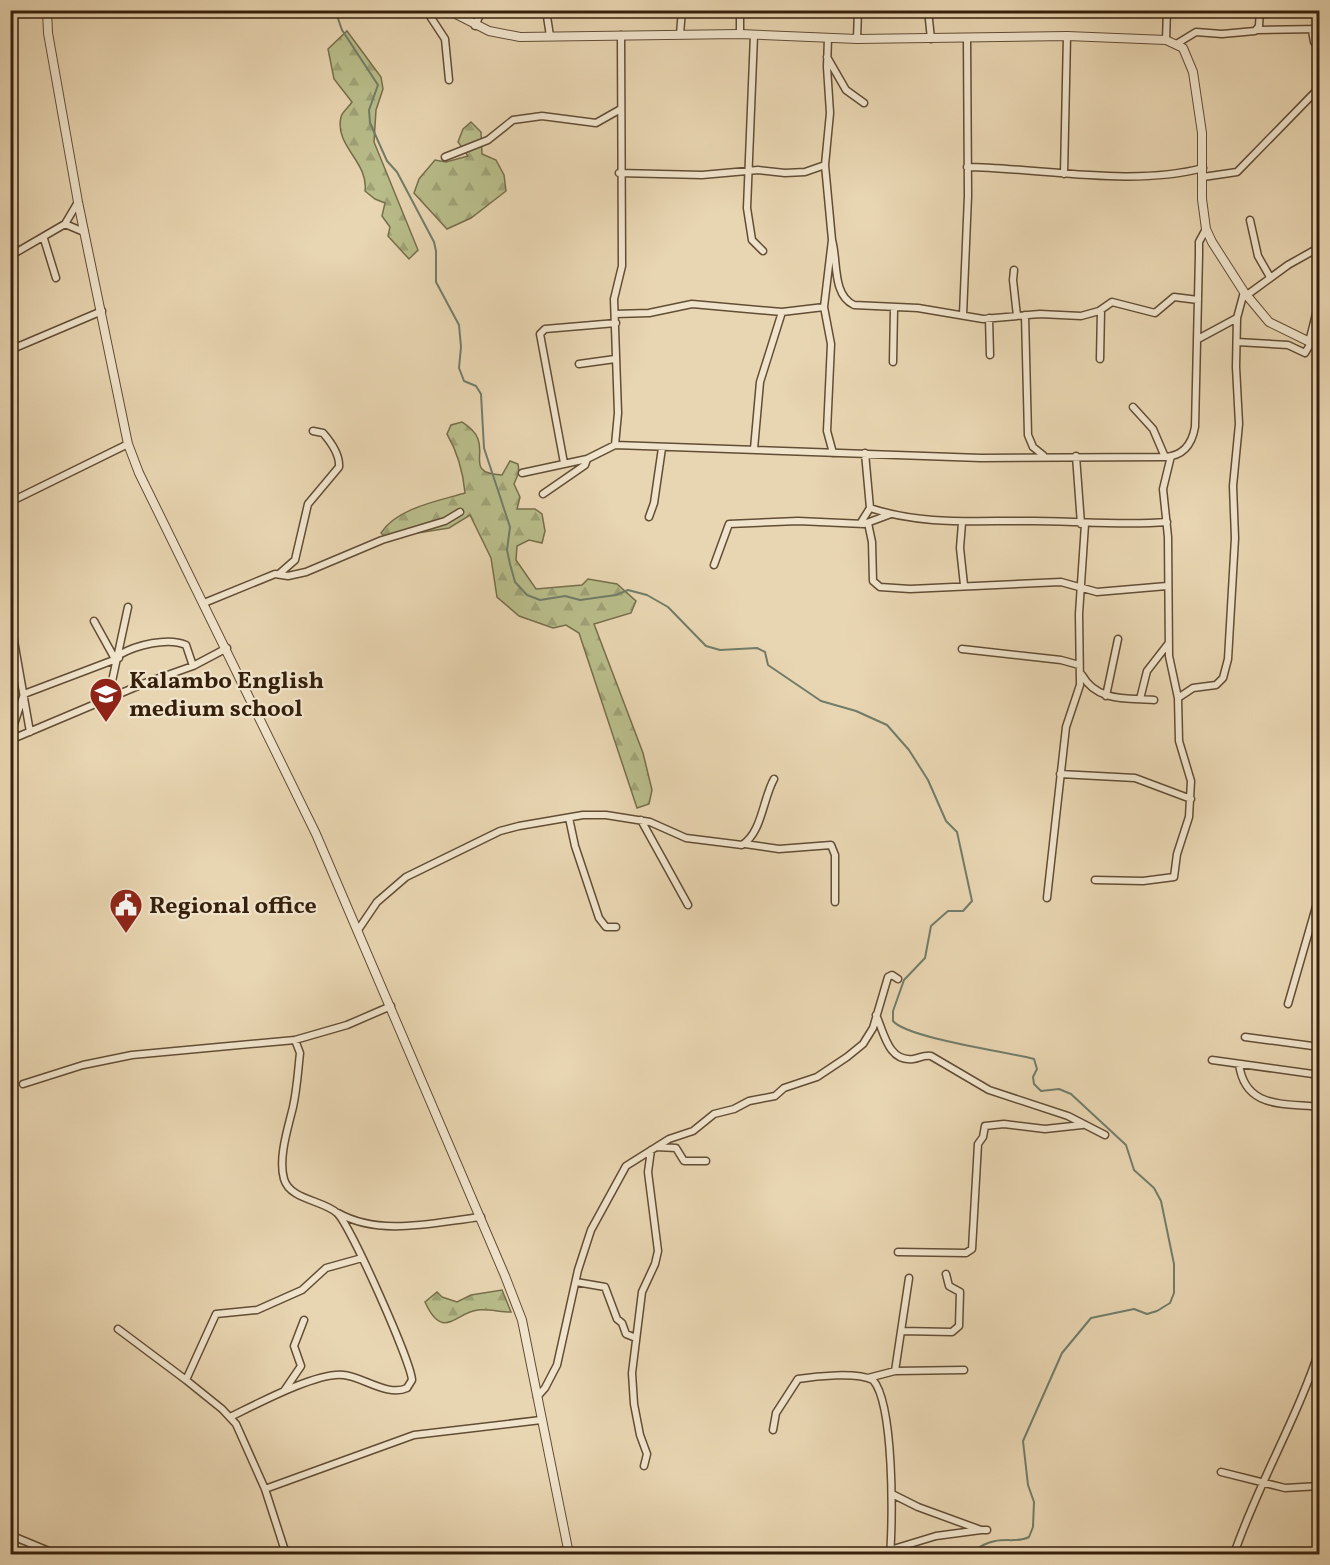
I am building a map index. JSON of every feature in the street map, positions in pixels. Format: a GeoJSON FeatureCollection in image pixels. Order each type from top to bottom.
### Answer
{"type":"FeatureCollection","features":[{"type":"Feature","properties":{"kind":"street"},"geometry":{"type":"LineString","coordinates":[[47,10],[48,33],[78,202],[128,444],[316,834],[481,1217],[522,1320],[569,1552],[552,1554]]}},
{"type":"Feature","properties":{"kind":"street"},"geometry":{"type":"LineString","coordinates":[[426,10],[445,39],[449,80]]}},
{"type":"Feature","properties":{"kind":"street"},"geometry":{"type":"LineString","coordinates":[[448,10],[475,26],[508,36],[753,34],[857,39],[1067,36],[1166,40],[1178,43],[1187,53],[1201,115],[1202,198],[1206,229],[1245,294],[1269,322],[1320,347]]}},
{"type":"Feature","properties":{"kind":"street"},"geometry":{"type":"LineString","coordinates":[[475,26],[482,10]]}},
{"type":"Feature","properties":{"kind":"street"},"geometry":{"type":"LineString","coordinates":[[546,10],[550,36]]}},
{"type":"Feature","properties":{"kind":"street"},"geometry":{"type":"LineString","coordinates":[[680,34],[681,10]]}},
{"type":"Feature","properties":{"kind":"street"},"geometry":{"type":"LineString","coordinates":[[740,10],[740,34]]}},
{"type":"Feature","properties":{"kind":"street"},"geometry":{"type":"LineString","coordinates":[[857,39],[858,10]]}},
{"type":"Feature","properties":{"kind":"street"},"geometry":{"type":"LineString","coordinates":[[928,10],[931,39]]}},
{"type":"Feature","properties":{"kind":"street"},"geometry":{"type":"LineString","coordinates":[[1166,40],[1167,10]]}},
{"type":"Feature","properties":{"kind":"street"},"geometry":{"type":"LineString","coordinates":[[1257,30],[1260,10]]}},
{"type":"Feature","properties":{"kind":"street"},"geometry":{"type":"LineString","coordinates":[[1178,43],[1196,32],[1222,34],[1257,30],[1316,30],[1314,42],[1320,48]]}},
{"type":"Feature","properties":{"kind":"street"},"geometry":{"type":"LineString","coordinates":[[753,34],[747,208],[752,240],[763,251]]}},
{"type":"Feature","properties":{"kind":"street"},"geometry":{"type":"LineString","coordinates":[[615,445],[618,413],[615,359],[618,348],[614,299],[622,266],[619,110],[621,35]]}},
{"type":"Feature","properties":{"kind":"street"},"geometry":{"type":"LineString","coordinates":[[1064,174],[1067,36]]}},
{"type":"Feature","properties":{"kind":"street"},"geometry":{"type":"LineString","coordinates":[[828,38],[830,112],[825,165],[832,240],[838,285],[842,297],[854,305],[894,309],[918,308],[988,318],[1025,315],[1081,316],[1101,310],[1112,302],[1155,313],[1174,297],[1198,300]]}},
{"type":"Feature","properties":{"kind":"street"},"geometry":{"type":"LineString","coordinates":[[963,315],[967,167],[967,38]]}},
{"type":"Feature","properties":{"kind":"street"},"geometry":{"type":"LineString","coordinates":[[827,57],[841,84],[864,103]]}},
{"type":"Feature","properties":{"kind":"street"},"geometry":{"type":"LineString","coordinates":[[967,167],[1010,168],[1064,174],[1172,175],[1238,172],[1320,87]]}},
{"type":"Feature","properties":{"kind":"street"},"geometry":{"type":"LineString","coordinates":[[445,157],[488,140],[513,120],[542,116],[596,123],[619,110]]}},
{"type":"Feature","properties":{"kind":"street"},"geometry":{"type":"LineString","coordinates":[[620,173],[702,175],[750,170],[805,172],[825,165]]}},
{"type":"Feature","properties":{"kind":"street"},"geometry":{"type":"LineString","coordinates":[[10,256],[44,239],[65,225],[78,202]]}},
{"type":"Feature","properties":{"kind":"street"},"geometry":{"type":"LineString","coordinates":[[1250,220],[1258,256],[1270,277]]}},
{"type":"Feature","properties":{"kind":"street"},"geometry":{"type":"LineString","coordinates":[[65,225],[84,232]]}},
{"type":"Feature","properties":{"kind":"street"},"geometry":{"type":"LineString","coordinates":[[522,473],[587,459],[615,445],[981,458],[1168,457],[1187,448],[1194,435],[1200,242],[1206,229]]}},
{"type":"Feature","properties":{"kind":"street"},"geometry":{"type":"LineString","coordinates":[[44,239],[56,278]]}},
{"type":"Feature","properties":{"kind":"street"},"geometry":{"type":"LineString","coordinates":[[832,240],[824,307],[831,344],[827,431],[834,453]]}},
{"type":"Feature","properties":{"kind":"street"},"geometry":{"type":"LineString","coordinates":[[1178,698],[1193,688],[1216,685],[1222,678],[1228,659],[1235,538],[1233,486],[1239,424],[1236,367],[1237,318],[1245,294],[1320,247]]}},
{"type":"Feature","properties":{"kind":"street"},"geometry":{"type":"LineString","coordinates":[[1014,270],[1017,316]]}},
{"type":"Feature","properties":{"kind":"street"},"geometry":{"type":"LineString","coordinates":[[1237,342],[1288,345],[1305,352],[1310,342],[1314,312],[1320,298]]}},
{"type":"Feature","properties":{"kind":"street"},"geometry":{"type":"LineString","coordinates":[[615,314],[649,314],[692,304],[782,312],[824,307]]}},
{"type":"Feature","properties":{"kind":"street"},"geometry":{"type":"LineString","coordinates":[[893,362],[894,309]]}},
{"type":"Feature","properties":{"kind":"street"},"geometry":{"type":"LineString","coordinates":[[1100,359],[1101,310]]}},
{"type":"Feature","properties":{"kind":"street"},"geometry":{"type":"LineString","coordinates":[[10,350],[102,311]]}},
{"type":"Feature","properties":{"kind":"street"},"geometry":{"type":"LineString","coordinates":[[754,449],[760,382],[782,312]]}},
{"type":"Feature","properties":{"kind":"street"},"geometry":{"type":"LineString","coordinates":[[1025,315],[1028,435],[1033,447],[1043,456]]}},
{"type":"Feature","properties":{"kind":"street"},"geometry":{"type":"LineString","coordinates":[[988,318],[990,355]]}},
{"type":"Feature","properties":{"kind":"street"},"geometry":{"type":"LineString","coordinates":[[1198,339],[1237,318]]}},
{"type":"Feature","properties":{"kind":"street"},"geometry":{"type":"LineString","coordinates":[[564,463],[540,334],[545,329],[616,323]]}},
{"type":"Feature","properties":{"kind":"street"},"geometry":{"type":"LineString","coordinates":[[579,364],[615,359]]}},
{"type":"Feature","properties":{"kind":"street"},"geometry":{"type":"LineString","coordinates":[[1095,880],[1143,881],[1174,877],[1177,854],[1186,828],[1191,799],[1189,768],[1179,741],[1178,698],[1171,673],[1168,643],[1167,522],[1163,489],[1168,457],[1153,429],[1133,407]]}},
{"type":"Feature","properties":{"kind":"street"},"geometry":{"type":"LineString","coordinates":[[204,603],[278,574],[294,564],[308,504],[339,466],[340,461],[329,440],[322,433],[313,431]]}},
{"type":"Feature","properties":{"kind":"street"},"geometry":{"type":"LineString","coordinates":[[10,502],[128,444]]}},
{"type":"Feature","properties":{"kind":"street"},"geometry":{"type":"LineString","coordinates":[[649,517],[654,503],[662,448]]}},
{"type":"Feature","properties":{"kind":"street"},"geometry":{"type":"LineString","coordinates":[[865,453],[870,508],[864,523],[872,542],[871,573],[876,585],[910,589],[1061,582],[1097,592],[1167,586]]}},
{"type":"Feature","properties":{"kind":"street"},"geometry":{"type":"LineString","coordinates":[[1047,898],[1066,727],[1080,685],[1083,524],[1076,456]]}},
{"type":"Feature","properties":{"kind":"street"},"geometry":{"type":"LineString","coordinates":[[543,494],[585,465],[587,459]]}},
{"type":"Feature","properties":{"kind":"street"},"geometry":{"type":"LineString","coordinates":[[870,508],[892,514],[962,523],[1167,522]]}},
{"type":"Feature","properties":{"kind":"street"},"geometry":{"type":"LineString","coordinates":[[278,574],[288,576],[306,572],[382,540],[446,521],[460,512]]}},
{"type":"Feature","properties":{"kind":"street"},"geometry":{"type":"LineString","coordinates":[[714,565],[724,530],[734,522],[864,523],[892,514]]}},
{"type":"Feature","properties":{"kind":"street"},"geometry":{"type":"LineString","coordinates":[[962,523],[960,548],[964,585]]}},
{"type":"Feature","properties":{"kind":"street"},"geometry":{"type":"LineString","coordinates":[[108,699],[128,607]]}},
{"type":"Feature","properties":{"kind":"street"},"geometry":{"type":"LineString","coordinates":[[10,618],[30,732]]}},
{"type":"Feature","properties":{"kind":"street"},"geometry":{"type":"LineString","coordinates":[[94,621],[118,658]]}},
{"type":"Feature","properties":{"kind":"street"},"geometry":{"type":"LineString","coordinates":[[1106,696],[1118,639]]}},
{"type":"Feature","properties":{"kind":"street"},"geometry":{"type":"LineString","coordinates":[[24,694],[157,644],[179,642],[186,645],[193,666]]}},
{"type":"Feature","properties":{"kind":"street"},"geometry":{"type":"LineString","coordinates":[[1140,699],[1147,671],[1168,643]]}},
{"type":"Feature","properties":{"kind":"street"},"geometry":{"type":"LineString","coordinates":[[10,738],[193,666],[227,648]]}},
{"type":"Feature","properties":{"kind":"street"},"geometry":{"type":"LineString","coordinates":[[962,649],[1061,660],[1080,668],[1092,690],[1106,696],[1154,700]]}},
{"type":"Feature","properties":{"kind":"street"},"geometry":{"type":"LineString","coordinates":[[10,738],[24,694]]}},
{"type":"Feature","properties":{"kind":"street"},"geometry":{"type":"LineString","coordinates":[[1060,774],[1135,778],[1191,799]]}},
{"type":"Feature","properties":{"kind":"street"},"geometry":{"type":"LineString","coordinates":[[744,844],[753,835],[766,793],[774,779]]}},
{"type":"Feature","properties":{"kind":"street"},"geometry":{"type":"LineString","coordinates":[[358,930],[377,902],[406,876],[500,831],[569,818],[606,815],[641,820],[686,838],[779,849],[831,845],[835,855],[835,902]]}},
{"type":"Feature","properties":{"kind":"street"},"geometry":{"type":"LineString","coordinates":[[569,818],[574,846],[599,918],[606,927],[616,927]]}},
{"type":"Feature","properties":{"kind":"street"},"geometry":{"type":"LineString","coordinates":[[641,820],[688,905]]}},
{"type":"Feature","properties":{"kind":"street"},"geometry":{"type":"LineString","coordinates":[[1288,1004],[1320,892]]}},
{"type":"Feature","properties":{"kind":"street"},"geometry":{"type":"LineString","coordinates":[[537,1397],[545,1388],[557,1365],[576,1282],[591,1230],[614,1185],[630,1161],[693,1131],[721,1112],[734,1109],[748,1101],[775,1096],[784,1088],[817,1077],[863,1044],[873,1028],[888,977],[892,975],[898,979]]}},
{"type":"Feature","properties":{"kind":"street"},"geometry":{"type":"LineString","coordinates":[[23,1084],[83,1065],[132,1055],[296,1040],[347,1025],[391,1006]]}},
{"type":"Feature","properties":{"kind":"street"},"geometry":{"type":"LineString","coordinates":[[876,1015],[891,1051],[898,1057],[912,1059],[922,1055],[931,1056],[989,1090],[1068,1116],[1105,1135]]}},
{"type":"Feature","properties":{"kind":"street"},"geometry":{"type":"LineString","coordinates":[[1245,1037],[1320,1047]]}},
{"type":"Feature","properties":{"kind":"street"},"geometry":{"type":"LineString","coordinates":[[296,1040],[300,1053],[283,1173],[285,1183],[292,1190],[352,1221],[383,1226],[481,1217]]}},
{"type":"Feature","properties":{"kind":"street"},"geometry":{"type":"LineString","coordinates":[[1212,1060],[1320,1075]]}},
{"type":"Feature","properties":{"kind":"street"},"geometry":{"type":"LineString","coordinates":[[1239,1064],[1241,1080],[1247,1090],[1256,1097],[1268,1102],[1320,1107]]}},
{"type":"Feature","properties":{"kind":"street"},"geometry":{"type":"LineString","coordinates":[[898,1252],[966,1253],[972,1249],[978,1144],[983,1137],[985,1126],[1004,1124],[1045,1129],[1082,1125]]}},
{"type":"Feature","properties":{"kind":"street"},"geometry":{"type":"LineString","coordinates":[[653,1149],[676,1148],[684,1161],[706,1161]]}},
{"type":"Feature","properties":{"kind":"street"},"geometry":{"type":"LineString","coordinates":[[644,1466],[647,1454],[640,1435],[632,1380],[642,1293],[658,1251],[648,1172],[653,1149]]}},
{"type":"Feature","properties":{"kind":"street"},"geometry":{"type":"LineString","coordinates":[[230,1417],[283,1392],[336,1374],[393,1390],[402,1390],[410,1384],[412,1374],[362,1258],[338,1213]]}},
{"type":"Feature","properties":{"kind":"street"},"geometry":{"type":"LineString","coordinates":[[186,1380],[216,1314],[257,1310],[302,1290],[326,1268],[362,1258]]}},
{"type":"Feature","properties":{"kind":"street"},"geometry":{"type":"LineString","coordinates":[[902,1332],[952,1332],[958,1326],[960,1292],[948,1284],[946,1274]]}},
{"type":"Feature","properties":{"kind":"street"},"geometry":{"type":"LineString","coordinates":[[895,1371],[909,1278]]}},
{"type":"Feature","properties":{"kind":"street"},"geometry":{"type":"LineString","coordinates":[[576,1282],[605,1287],[617,1319],[622,1323],[626,1334],[636,1338]]}},
{"type":"Feature","properties":{"kind":"street"},"geometry":{"type":"LineString","coordinates":[[283,1392],[301,1366],[294,1346],[304,1320]]}},
{"type":"Feature","properties":{"kind":"street"},"geometry":{"type":"LineString","coordinates":[[118,1329],[186,1380],[230,1417],[241,1432],[265,1489],[286,1554]]}},
{"type":"Feature","properties":{"kind":"street"},"geometry":{"type":"LineString","coordinates":[[1234,1554],[1261,1482],[1301,1402],[1320,1348]]}},
{"type":"Feature","properties":{"kind":"street"},"geometry":{"type":"LineString","coordinates":[[773,1430],[776,1413],[798,1379],[812,1376],[868,1378],[895,1371],[964,1370]]}},
{"type":"Feature","properties":{"kind":"street"},"geometry":{"type":"LineString","coordinates":[[868,1378],[877,1385],[883,1406],[892,1494],[890,1552],[936,1536],[984,1530],[918,1507],[892,1494]]}},
{"type":"Feature","properties":{"kind":"street"},"geometry":{"type":"LineString","coordinates":[[265,1489],[407,1436],[542,1420]]}},
{"type":"Feature","properties":{"kind":"street"},"geometry":{"type":"LineString","coordinates":[[1221,1472],[1295,1489],[1320,1486]]}},
{"type":"Feature","properties":{"kind":"street"},"geometry":{"type":"LineString","coordinates":[[10,1535],[56,1554]]}},
{"type":"Feature","properties":{"kind":"green space"},"geometry":{"type":"Polygon","coordinates":[[[347,31],[381,77],[383,89],[376,110],[374,142],[418,250],[409,259],[388,236],[390,227],[382,216],[385,203],[365,191],[362,171],[342,137],[341,117],[352,102],[334,79],[328,49],[347,31]]]}},
{"type":"Feature","properties":{"kind":"green space"},"geometry":{"type":"Polygon","coordinates":[[[471,122],[481,132],[482,154],[496,160],[504,175],[506,191],[471,218],[447,229],[414,193],[419,179],[435,160],[446,162],[468,156],[458,142],[463,129],[471,122]]]}},
{"type":"Feature","properties":{"kind":"green space"},"geometry":{"type":"Polygon","coordinates":[[[462,422],[473,431],[478,439],[480,463],[484,471],[502,475],[510,461],[518,464],[519,472],[514,484],[520,497],[517,509],[535,509],[542,514],[545,531],[542,543],[529,540],[517,546],[516,560],[536,589],[582,585],[588,579],[617,584],[636,601],[631,613],[594,624],[643,753],[652,790],[649,804],[637,808],[579,633],[566,625],[553,628],[519,616],[497,597],[491,558],[470,515],[449,528],[386,538],[381,533],[388,524],[407,511],[465,493],[459,462],[447,434],[451,425],[462,422]]]}},
{"type":"Feature","properties":{"kind":"green space"},"geometry":{"type":"Polygon","coordinates":[[[502,1290],[511,1312],[478,1310],[444,1323],[432,1314],[425,1302],[437,1292],[442,1297],[457,1302],[471,1295],[502,1290]]]}},
{"type":"Feature","properties":{"kind":"waterway"},"geometry":{"type":"LineString","coordinates":[[335,10],[342,30],[378,85],[369,110],[370,123],[387,161],[397,172],[434,242],[436,282],[459,325],[461,347],[459,368],[464,381],[476,386],[481,394],[484,448],[510,527],[507,550],[515,582],[527,595],[540,600],[565,596],[580,600],[616,595],[628,590],[647,595],[668,607],[706,646],[720,650],[757,648],[765,652],[768,665],[821,701],[856,711],[887,725],[909,750],[928,780],[946,821],[957,832],[972,901],[963,911],[948,911],[931,926],[925,958],[904,980],[893,1011],[893,1021],[902,1027],[937,1039],[1034,1059],[1037,1069],[1033,1077],[1034,1084],[1041,1091],[1059,1089],[1071,1094],[1126,1145],[1134,1170],[1154,1188],[1161,1201],[1174,1264],[1174,1293],[1170,1303],[1147,1314],[1134,1309],[1091,1318],[1062,1353],[1023,1441],[1028,1485],[1034,1502],[1033,1527],[1029,1537],[991,1542],[975,1550],[974,1554]]}},
{"type":"Feature","properties":{"kind":"place","name":"Kalambo English medium school"},"geometry":{"type":"Point","coordinates":[106,723]}},
{"type":"Feature","properties":{"kind":"place","name":"Regional office"},"geometry":{"type":"Point","coordinates":[126,934]}}]}
